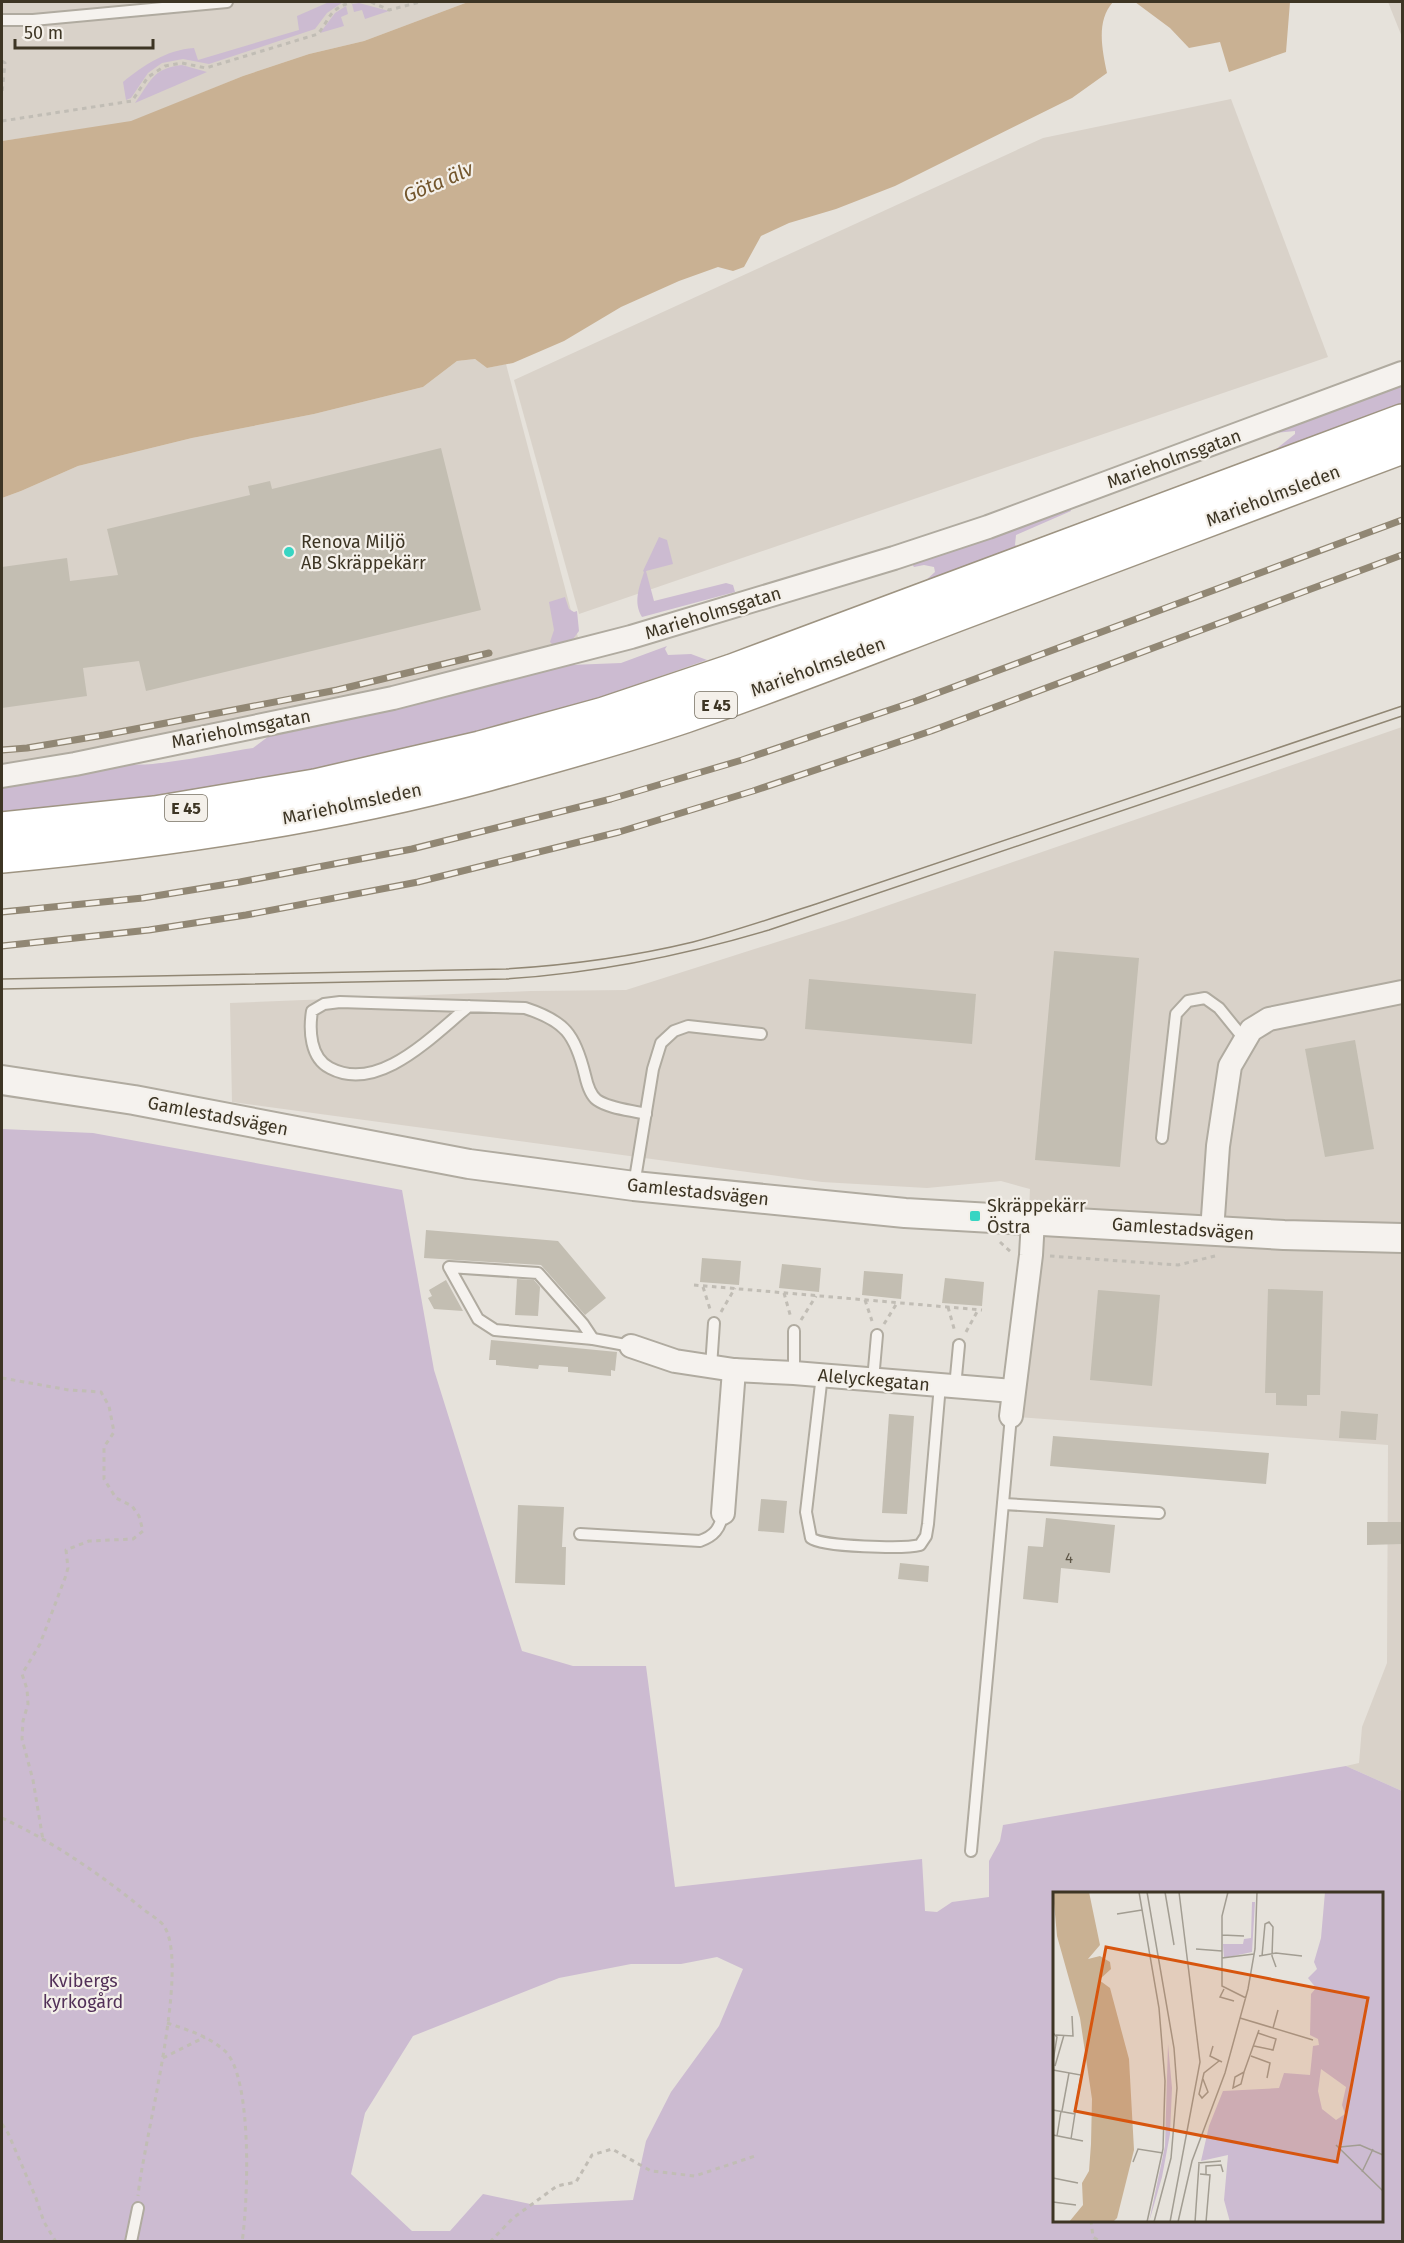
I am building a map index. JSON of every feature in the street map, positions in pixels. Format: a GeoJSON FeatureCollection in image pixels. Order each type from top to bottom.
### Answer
{"type":"FeatureCollection","features":[{"type":"Feature","properties":{"kind":"highway","name":"Marieholmsleden"},"geometry":{"type":"LineString","coordinates":[[2,829],[155,813],[315,786],[480,748],[604,714],[732,672],[1402,421]]}},
{"type":"Feature","properties":{"kind":"highway","name":"Marieholmsleden"},"geometry":{"type":"LineString","coordinates":[[2,856],[129,843],[290,818],[355,806],[483,776],[550,757],[683,716],[797,676],[1402,447]]}},
{"type":"Feature","properties":{"kind":"street","name":"Marieholmsgatan"},"geometry":{"type":"LineString","coordinates":[[2,776],[75,764],[393,698],[631,638],[996,525],[1402,373]]}},
{"type":"Feature","properties":{"kind":"street"},"geometry":{"type":"LineString","coordinates":[[1212,1231],[1218,1146],[1230,1066],[1251,1030],[1269,1019],[1402,993]]}},
{"type":"Feature","properties":{"kind":"street","name":"Gamlestadsvägen"},"geometry":{"type":"LineString","coordinates":[[2,1080],[134,1100],[469,1164],[634,1186],[894,1212],[1212,1231],[1402,1238]]}},
{"type":"Feature","properties":{"kind":"street"},"geometry":{"type":"LineString","coordinates":[[1011,1416],[1031,1255],[1033,1220]]}},
{"type":"Feature","properties":{"kind":"street","name":"Alelyckegatan"},"geometry":{"type":"LineString","coordinates":[[631,1346],[675,1361],[734,1370],[795,1372],[1013,1391]]}},
{"type":"Feature","properties":{"kind":"street"},"geometry":{"type":"LineString","coordinates":[[723,1513],[734,1370]]}},
{"type":"Feature","properties":{"kind":"lane"},"geometry":{"type":"LineString","coordinates":[[2,20],[33,20],[227,2]]}},
{"type":"Feature","properties":{"kind":"lane"},"geometry":{"type":"LineString","coordinates":[[1162,1138],[1176,1014],[1188,1001],[1205,998],[1219,1008],[1245,1040]]}},
{"type":"Feature","properties":{"kind":"lane"},"geometry":{"type":"LineString","coordinates":[[469,1006],[396,1064],[377,1073],[359,1075],[339,1073],[324,1065],[314,1049],[309,1030],[312,1011],[324,1004],[340,1002],[469,1006],[525,1008],[548,1015],[563,1026],[574,1042],[588,1086],[596,1099],[646,1114]]}},
{"type":"Feature","properties":{"kind":"lane"},"geometry":{"type":"LineString","coordinates":[[634,1186],[653,1069],[661,1043],[674,1031],[688,1026],[760,1034]]}},
{"type":"Feature","properties":{"kind":"lane","name":"Alelyckegatan"},"geometry":{"type":"LineString","coordinates":[[593,1339],[583,1324],[538,1273],[449,1267],[478,1319],[495,1330],[593,1339],[631,1346]]}},
{"type":"Feature","properties":{"kind":"lane"},"geometry":{"type":"LineString","coordinates":[[711,1366],[714,1323]]}},
{"type":"Feature","properties":{"kind":"lane"},"geometry":{"type":"LineString","coordinates":[[794,1331],[795,1372]]}},
{"type":"Feature","properties":{"kind":"lane"},"geometry":{"type":"LineString","coordinates":[[873,1380],[877,1335]]}},
{"type":"Feature","properties":{"kind":"lane"},"geometry":{"type":"LineString","coordinates":[[822,1375],[806,1512],[811,1538],[815,1541],[909,1548],[920,1545],[926,1536],[947,1386],[959,1344]]}},
{"type":"Feature","properties":{"kind":"lane"},"geometry":{"type":"LineString","coordinates":[[971,1851],[1011,1416]]}},
{"type":"Feature","properties":{"kind":"lane"},"geometry":{"type":"LineString","coordinates":[[1003,1504],[1160,1513]]}},
{"type":"Feature","properties":{"kind":"lane"},"geometry":{"type":"LineString","coordinates":[[580,1534],[700,1541],[712,1537],[721,1524],[723,1513]]}},
{"type":"Feature","properties":{"kind":"lane"},"geometry":{"type":"LineString","coordinates":[[131,2241],[138,2208]]}},
{"type":"Feature","properties":{"kind":"path"},"geometry":{"type":"LineString","coordinates":[[2,121],[132,102],[148,77],[158,69],[177,63],[206,68],[318,34],[330,14],[338,6],[352,2]]}},
{"type":"Feature","properties":{"kind":"path"},"geometry":{"type":"LineString","coordinates":[[371,2],[389,10],[420,2]]}},
{"type":"Feature","properties":{"kind":"path"},"geometry":{"type":"LineString","coordinates":[[2,61],[5,63],[2,93]]}},
{"type":"Feature","properties":{"kind":"path"},"geometry":{"type":"LineString","coordinates":[[694,1285],[980,1310],[959,1344]]}},
{"type":"Feature","properties":{"kind":"path"},"geometry":{"type":"LineString","coordinates":[[703,1286],[714,1323]]}},
{"type":"Feature","properties":{"kind":"path"},"geometry":{"type":"LineString","coordinates":[[714,1323],[735,1288]]}},
{"type":"Feature","properties":{"kind":"path"},"geometry":{"type":"LineString","coordinates":[[784,1293],[794,1331]]}},
{"type":"Feature","properties":{"kind":"path"},"geometry":{"type":"LineString","coordinates":[[794,1331],[816,1296]]}},
{"type":"Feature","properties":{"kind":"path"},"geometry":{"type":"LineString","coordinates":[[865,1300],[877,1335]]}},
{"type":"Feature","properties":{"kind":"path"},"geometry":{"type":"LineString","coordinates":[[877,1335],[897,1303]]}},
{"type":"Feature","properties":{"kind":"path"},"geometry":{"type":"LineString","coordinates":[[948,1307],[959,1344]]}},
{"type":"Feature","properties":{"kind":"path"},"geometry":{"type":"LineString","coordinates":[[2,1378],[69,1390],[101,1392],[109,1406],[114,1432],[104,1447],[104,1479],[116,1498],[132,1506],[139,1516],[143,1531],[133,1539],[89,1541],[66,1550],[68,1568],[65,1578],[40,1644],[22,1674],[27,1689],[28,1704],[23,1721],[22,1739],[33,1780],[43,1840]]}},
{"type":"Feature","properties":{"kind":"path"},"geometry":{"type":"LineString","coordinates":[[2,1818],[43,1840],[128,1897],[164,1926],[171,1947],[172,1971],[162,2058],[138,2193],[138,2208]]}},
{"type":"Feature","properties":{"kind":"path"},"geometry":{"type":"LineString","coordinates":[[167,2023],[205,2037],[226,2052],[238,2075],[247,2151],[245,2224],[242,2241]]}},
{"type":"Feature","properties":{"kind":"path"},"geometry":{"type":"LineString","coordinates":[[162,2058],[205,2037]]}},
{"type":"Feature","properties":{"kind":"path"},"geometry":{"type":"LineString","coordinates":[[2,2124],[36,2198],[44,2222],[56,2241]]}},
{"type":"Feature","properties":{"kind":"path"},"geometry":{"type":"LineString","coordinates":[[490,2241],[513,2218],[557,2186],[576,2182],[592,2155],[612,2149],[651,2171],[695,2176],[754,2156]]}},
{"type":"Feature","properties":{"kind":"path"},"geometry":{"type":"LineString","coordinates":[[1091,2222],[1093,2239],[1101,2241]]}},
{"type":"Feature","properties":{"kind":"shaded area"},"geometry":{"type":"Polygon","coordinates":[[[2,2],[468,2],[364,41],[309,54],[243,76],[131,122],[2,141],[2,2]]]}},
{"type":"Feature","properties":{"kind":"shaded area"},"geometry":{"type":"Polygon","coordinates":[[[1388,2],[1402,2],[1402,37],[1388,2]]]}},
{"type":"Feature","properties":{"kind":"shaded area"},"geometry":{"type":"Polygon","coordinates":[[[1231,99],[1328,357],[579,614],[514,380],[1043,138],[1231,99]]]}},
{"type":"Feature","properties":{"kind":"shaded area"},"geometry":{"type":"Polygon","coordinates":[[[475,359],[487,368],[506,364],[580,645],[393,692],[2,771],[2,498],[78,466],[192,438],[314,414],[423,387],[457,361],[475,359]]]}},
{"type":"Feature","properties":{"kind":"shaded area"},"geometry":{"type":"Polygon","coordinates":[[[1402,727],[1402,1791],[1346,1766],[1359,1763],[1362,1727],[1387,1663],[1388,1445],[1018,1417],[1030,1189],[1001,1181],[927,1188],[822,1182],[232,1102],[230,1003],[531,991],[626,990],[846,920],[1402,727]]]}},
{"type":"Feature","properties":{"kind":"green space"},"geometry":{"type":"Polygon","coordinates":[[[329,2],[343,2],[327,13],[315,29],[209,64],[183,59],[162,63],[148,73],[131,98],[126,100],[123,82],[156,59],[184,49],[194,48],[198,60],[299,30],[297,16],[329,2]]]}},
{"type":"Feature","properties":{"kind":"green space"},"geometry":{"type":"Polygon","coordinates":[[[359,3],[389,11],[365,19],[362,10],[354,12],[352,4],[359,3]]]}},
{"type":"Feature","properties":{"kind":"green space"},"geometry":{"type":"Polygon","coordinates":[[[346,6],[348,14],[341,17],[344,26],[320,33],[335,13],[346,6]]]}},
{"type":"Feature","properties":{"kind":"green space"},"geometry":{"type":"Polygon","coordinates":[[[182,65],[207,72],[135,103],[158,73],[164,69],[182,65]]]}},
{"type":"Feature","properties":{"kind":"green space"},"geometry":{"type":"Polygon","coordinates":[[[1402,384],[1402,406],[927,586],[925,581],[935,572],[934,567],[924,565],[914,567],[912,564],[1070,508],[1071,511],[1016,535],[1015,545],[1017,546],[1275,450],[1295,434],[1295,431],[1275,433],[1402,384]]]}},
{"type":"Feature","properties":{"kind":"green space"},"geometry":{"type":"Polygon","coordinates":[[[659,537],[667,540],[673,564],[646,571],[654,601],[726,583],[733,585],[735,592],[642,617],[637,600],[639,589],[643,571],[659,537]]]}},
{"type":"Feature","properties":{"kind":"green space"},"geometry":{"type":"Polygon","coordinates":[[[565,597],[569,609],[577,611],[579,631],[573,639],[553,645],[550,642],[554,630],[549,602],[565,597]]]}},
{"type":"Feature","properties":{"kind":"green space"},"geometry":{"type":"Polygon","coordinates":[[[667,646],[665,649],[668,655],[691,654],[707,660],[564,710],[468,736],[241,787],[2,817],[2,787],[128,763],[136,765],[166,762],[253,748],[269,736],[395,709],[570,665],[621,663],[667,646]]]}},
{"type":"Feature","properties":{"kind":"green space","name":"Kvibergs kyrkogård"},"geometry":{"type":"Polygon","coordinates":[[[2,1129],[93,1133],[402,1190],[434,1370],[522,1651],[573,1666],[646,1666],[675,1887],[922,1859],[925,1911],[937,1912],[952,1902],[989,1897],[989,1861],[1000,1841],[1003,1825],[1346,1766],[1402,1791],[1402,2241],[2,2242],[2,1129]],[[717,1957],[681,1964],[631,1964],[559,1978],[413,2036],[365,2113],[351,2174],[412,2231],[450,2231],[483,2194],[535,2205],[633,2200],[646,2141],[671,2092],[719,2026],[743,1969],[717,1957]]]}},
{"type":"Feature","properties":{"kind":"water","name":"Göta älv"},"geometry":{"type":"Polygon","coordinates":[[[468,2],[1113,2],[1102,26],[1102,45],[1107,73],[1072,98],[895,186],[836,209],[789,223],[761,236],[744,267],[733,271],[718,267],[679,281],[621,307],[564,341],[513,363],[487,368],[475,359],[457,361],[423,387],[314,414],[192,438],[78,466],[2,498],[2,141],[131,121],[243,76],[309,54],[364,41],[468,2]]]}},
{"type":"Feature","properties":{"kind":"water"},"geometry":{"type":"Polygon","coordinates":[[[1135,2],[1290,2],[1286,52],[1229,72],[1220,42],[1189,48],[1170,28],[1135,2]]]}},
{"type":"Feature","properties":{"kind":"building","name":"Renova Miljö AB Skräppekärr"},"geometry":{"type":"Polygon","coordinates":[[[441,448],[481,610],[146,691],[139,661],[83,668],[87,696],[2,708],[2,567],[67,558],[70,581],[118,575],[107,529],[250,495],[248,486],[270,481],[272,489],[441,448]]]}},
{"type":"Feature","properties":{"kind":"building"},"geometry":{"type":"Polygon","coordinates":[[[1054,951],[1139,958],[1120,1167],[1035,1160],[1054,951]]]}},
{"type":"Feature","properties":{"kind":"building"},"geometry":{"type":"Polygon","coordinates":[[[809,979],[976,994],[972,1044],[805,1029],[809,979]]]}},
{"type":"Feature","properties":{"kind":"building"},"geometry":{"type":"Polygon","coordinates":[[[1355,1040],[1374,1149],[1325,1157],[1305,1049],[1355,1040]]]}},
{"type":"Feature","properties":{"kind":"building"},"geometry":{"type":"Polygon","coordinates":[[[426,1230],[558,1241],[606,1298],[585,1315],[541,1265],[424,1258],[426,1230]]]}},
{"type":"Feature","properties":{"kind":"building"},"geometry":{"type":"Polygon","coordinates":[[[702,1258],[741,1261],[739,1285],[700,1282],[702,1258]]]}},
{"type":"Feature","properties":{"kind":"building"},"geometry":{"type":"Polygon","coordinates":[[[782,1264],[821,1268],[819,1292],[779,1288],[782,1264]]]}},
{"type":"Feature","properties":{"kind":"building"},"geometry":{"type":"Polygon","coordinates":[[[864,1271],[903,1274],[901,1299],[862,1295],[864,1271]]]}},
{"type":"Feature","properties":{"kind":"building"},"geometry":{"type":"Polygon","coordinates":[[[945,1278],[984,1282],[982,1306],[942,1303],[945,1278]]]}},
{"type":"Feature","properties":{"kind":"building"},"geometry":{"type":"Polygon","coordinates":[[[517,1279],[534,1280],[540,1287],[538,1316],[515,1315],[517,1279]]]}},
{"type":"Feature","properties":{"kind":"building"},"geometry":{"type":"Polygon","coordinates":[[[446,1280],[463,1311],[434,1309],[428,1298],[432,1296],[429,1290],[446,1280]]]}},
{"type":"Feature","properties":{"kind":"building"},"geometry":{"type":"Polygon","coordinates":[[[1268,1289],[1323,1291],[1320,1395],[1307,1395],[1307,1406],[1276,1405],[1276,1393],[1265,1393],[1268,1289]]]}},
{"type":"Feature","properties":{"kind":"building"},"geometry":{"type":"Polygon","coordinates":[[[1098,1290],[1160,1295],[1152,1386],[1090,1380],[1098,1290]]]}},
{"type":"Feature","properties":{"kind":"building"},"geometry":{"type":"Polygon","coordinates":[[[491,1340],[617,1352],[615,1371],[611,1370],[611,1376],[568,1372],[568,1367],[539,1365],[538,1369],[496,1365],[496,1360],[489,1360],[491,1340]]]}},
{"type":"Feature","properties":{"kind":"building"},"geometry":{"type":"Polygon","coordinates":[[[1341,1411],[1378,1414],[1376,1440],[1339,1438],[1341,1411]]]}},
{"type":"Feature","properties":{"kind":"building"},"geometry":{"type":"Polygon","coordinates":[[[889,1414],[914,1416],[907,1514],[882,1513],[889,1414]]]}},
{"type":"Feature","properties":{"kind":"building"},"geometry":{"type":"Polygon","coordinates":[[[1053,1436],[1269,1453],[1266,1484],[1050,1466],[1053,1436]]]}},
{"type":"Feature","properties":{"kind":"building"},"geometry":{"type":"Polygon","coordinates":[[[761,1499],[787,1501],[784,1533],[758,1531],[761,1499]]]}},
{"type":"Feature","properties":{"kind":"building"},"geometry":{"type":"Polygon","coordinates":[[[518,1505],[564,1507],[562,1547],[566,1547],[565,1585],[515,1583],[518,1505]]]}},
{"type":"Feature","properties":{"kind":"building"},"geometry":{"type":"Polygon","coordinates":[[[1046,1518],[1115,1525],[1110,1573],[1061,1568],[1058,1603],[1023,1599],[1028,1546],[1043,1547],[1046,1518]]]}},
{"type":"Feature","properties":{"kind":"building"},"geometry":{"type":"Polygon","coordinates":[[[1367,1522],[1402,1522],[1402,1544],[1367,1545],[1367,1522]]]}},
{"type":"Feature","properties":{"kind":"building"},"geometry":{"type":"Polygon","coordinates":[[[900,1563],[929,1566],[928,1582],[898,1579],[900,1563]]]}},
{"type":"Feature","properties":{"kind":"tram line"},"geometry":{"type":"LineString","coordinates":[[2,979],[506,969],[577,963],[646,952],[740,929],[1402,706]]}},
{"type":"Feature","properties":{"kind":"tram line"},"geometry":{"type":"LineString","coordinates":[[2,989],[506,979],[639,962],[704,948],[769,930],[1402,716]]}},
{"type":"Feature","properties":{"kind":"railway"},"geometry":{"type":"LineString","coordinates":[[2,912],[143,898],[240,882],[412,849],[611,799],[742,760],[916,701],[1402,520]]}},
{"type":"Feature","properties":{"kind":"railway"},"geometry":{"type":"LineString","coordinates":[[2,946],[149,930],[246,915],[418,882],[619,832],[753,791],[931,731],[1402,555]]}},
{"type":"Feature","properties":{"kind":"railway"},"geometry":{"type":"LineString","coordinates":[[2,750],[104,735],[337,690],[489,653]]}},
{"type":"Feature","properties":{"kind":"place","name":"Renova Miljö AB Skräppekärr"},"geometry":{"type":"Point","coordinates":[289,552]}},
{"type":"Feature","properties":{"kind":"place","name":"Skräppekärr Östra"},"geometry":{"type":"Point","coordinates":[975,1216]}}]}
